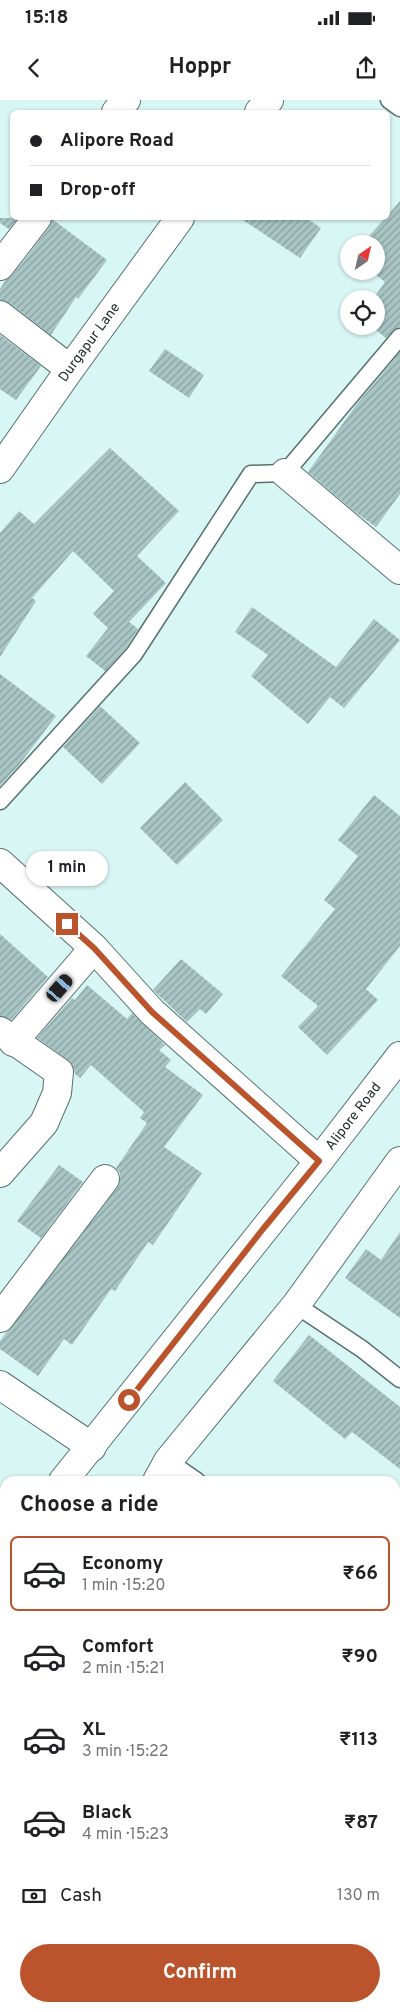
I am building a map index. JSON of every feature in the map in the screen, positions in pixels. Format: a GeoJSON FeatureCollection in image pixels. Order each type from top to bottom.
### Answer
{"type":"FeatureCollection","features":[{"type":"Feature","properties":{"kind":"street"},"geometry":{"type":"LineString","coordinates":[[118,110],[126,100]]}},
{"type":"Feature","properties":{"kind":"street"},"geometry":{"type":"LineString","coordinates":[[261,110],[269,100]]}},
{"type":"Feature","properties":{"kind":"street"},"geometry":{"type":"LineString","coordinates":[[0,266],[35,220]]}},
{"type":"Feature","properties":{"kind":"street","name":"Durgapur Lane"},"geometry":{"type":"LineString","coordinates":[[0,469],[179,220]]}},
{"type":"Feature","properties":{"kind":"street"},"geometry":{"type":"LineString","coordinates":[[0,316],[70,369]]}},
{"type":"Feature","properties":{"kind":"street"},"geometry":{"type":"LineString","coordinates":[[285,473],[400,570]]}},
{"type":"Feature","properties":{"kind":"street"},"geometry":{"type":"LineString","coordinates":[[0,863],[94,948],[152,1012],[319,1161]]}},
{"type":"Feature","properties":{"kind":"street"},"geometry":{"type":"LineString","coordinates":[[0,1173],[44,1123],[57,1093],[59,1072],[7,1036],[94,948]]}},
{"type":"Feature","properties":{"kind":"street","name":"Alipore Road"},"geometry":{"type":"LineString","coordinates":[[67,1476],[319,1161],[400,1056]]}},
{"type":"Feature","properties":{"kind":"street","name":"Alipore Road"},"geometry":{"type":"LineString","coordinates":[[90,1476],[400,1077]]}},
{"type":"Feature","properties":{"kind":"street"},"geometry":{"type":"LineString","coordinates":[[163,1471],[296,1305],[400,1161]]}},
{"type":"Feature","properties":{"kind":"street"},"geometry":{"type":"LineString","coordinates":[[0,1318],[105,1179]]}},
{"type":"Feature","properties":{"kind":"street"},"geometry":{"type":"LineString","coordinates":[[0,1385],[92,1447]]}},
{"type":"Feature","properties":{"kind":"lane"},"geometry":{"type":"LineString","coordinates":[[388,100],[400,108]]}},
{"type":"Feature","properties":{"kind":"lane"},"geometry":{"type":"LineString","coordinates":[[0,801],[134,654],[251,474],[285,473],[400,337]]}},
{"type":"Feature","properties":{"kind":"lane"},"geometry":{"type":"LineString","coordinates":[[296,1305],[362,1349],[400,1379]]}},
{"type":"Feature","properties":{"kind":"lane"},"geometry":{"type":"LineString","coordinates":[[163,1471],[180,1476]]}},
{"type":"Feature","properties":{"kind":"building"},"geometry":{"type":"Polygon","coordinates":[[[400,201],[400,327],[393,330],[386,338],[382,335],[385,335],[385,290],[379,290],[385,282],[382,280],[385,280],[385,235],[370,235],[383,220],[390,220],[390,213],[400,201]]]}},
{"type":"Feature","properties":{"kind":"building"},"geometry":{"type":"Polygon","coordinates":[[[0,218],[16,220],[9,229],[0,223],[0,218]]]}},
{"type":"Feature","properties":{"kind":"building"},"geometry":{"type":"Polygon","coordinates":[[[53,220],[107,260],[78,299],[76,297],[51,335],[10,303],[0,300],[0,289],[5,281],[12,276],[53,220]]]}},
{"type":"Feature","properties":{"kind":"building"},"geometry":{"type":"Polygon","coordinates":[[[243,220],[309,220],[321,228],[300,258],[243,220]]]}},
{"type":"Feature","properties":{"kind":"building"},"geometry":{"type":"Polygon","coordinates":[[[0,335],[41,366],[16,400],[0,389],[0,335]]]}},
{"type":"Feature","properties":{"kind":"building"},"geometry":{"type":"Polygon","coordinates":[[[165,349],[204,375],[189,398],[149,371],[165,349]]]}},
{"type":"Feature","properties":{"kind":"building"},"geometry":{"type":"Polygon","coordinates":[[[400,352],[400,494],[376,527],[308,472],[357,404],[400,352]]]}},
{"type":"Feature","properties":{"kind":"building"},"geometry":{"type":"Polygon","coordinates":[[[110,448],[179,511],[137,556],[166,583],[129,622],[138,629],[126,648],[105,671],[86,656],[108,628],[93,614],[114,591],[73,551],[32,598],[36,601],[0,657],[0,533],[19,511],[34,524],[110,448]]]}},
{"type":"Feature","properties":{"kind":"building"},"geometry":{"type":"Polygon","coordinates":[[[252,607],[336,667],[374,619],[400,640],[344,708],[330,697],[308,724],[251,676],[268,655],[235,632],[252,607]]]}},
{"type":"Feature","properties":{"kind":"building"},"geometry":{"type":"Polygon","coordinates":[[[0,674],[56,716],[19,765],[0,786],[0,674]]]}},
{"type":"Feature","properties":{"kind":"building"},"geometry":{"type":"Polygon","coordinates":[[[100,706],[140,743],[102,784],[63,747],[100,706]]]}},
{"type":"Feature","properties":{"kind":"building"},"geometry":{"type":"Polygon","coordinates":[[[185,782],[223,820],[177,865],[140,828],[185,782]]]}},
{"type":"Feature","properties":{"kind":"building"},"geometry":{"type":"Polygon","coordinates":[[[374,795],[400,816],[400,946],[366,989],[378,1000],[327,1055],[298,1027],[318,1006],[281,976],[335,909],[324,900],[358,856],[338,840],[374,795]]]}},
{"type":"Feature","properties":{"kind":"building"},"geometry":{"type":"Polygon","coordinates":[[[0,934],[48,977],[11,1020],[0,1016],[0,934]]]}},
{"type":"Feature","properties":{"kind":"building"},"geometry":{"type":"Polygon","coordinates":[[[181,959],[223,994],[206,1014],[200,1009],[187,1022],[153,990],[181,959]]]}},
{"type":"Feature","properties":{"kind":"building"},"geometry":{"type":"Polygon","coordinates":[[[87,985],[127,1019],[132,1013],[165,1045],[159,1050],[171,1060],[165,1067],[203,1095],[164,1147],[202,1173],[153,1245],[148,1242],[115,1291],[111,1289],[72,1345],[64,1339],[38,1376],[0,1349],[0,1341],[117,1188],[120,1173],[116,1168],[147,1123],[140,1118],[144,1112],[91,1065],[80,1078],[75,1074],[73,1066],[68,1060],[37,1038],[72,998],[75,1000],[87,985]]]}},
{"type":"Feature","properties":{"kind":"building"},"geometry":{"type":"Polygon","coordinates":[[[59,1165],[83,1182],[41,1238],[17,1221],[59,1165]]]}},
{"type":"Feature","properties":{"kind":"building"},"geometry":{"type":"Polygon","coordinates":[[[400,1232],[400,1318],[345,1278],[366,1249],[381,1260],[400,1232]]]}},
{"type":"Feature","properties":{"kind":"building"},"geometry":{"type":"Polygon","coordinates":[[[309,1335],[400,1407],[400,1469],[352,1432],[345,1439],[273,1381],[309,1335]]]}},
{"type":"Feature","properties":{"kind":"route"},"geometry":{"type":"LineString","coordinates":[[67,924],[94,948],[152,1012],[319,1161],[263,1229],[129,1400]]}}]}
